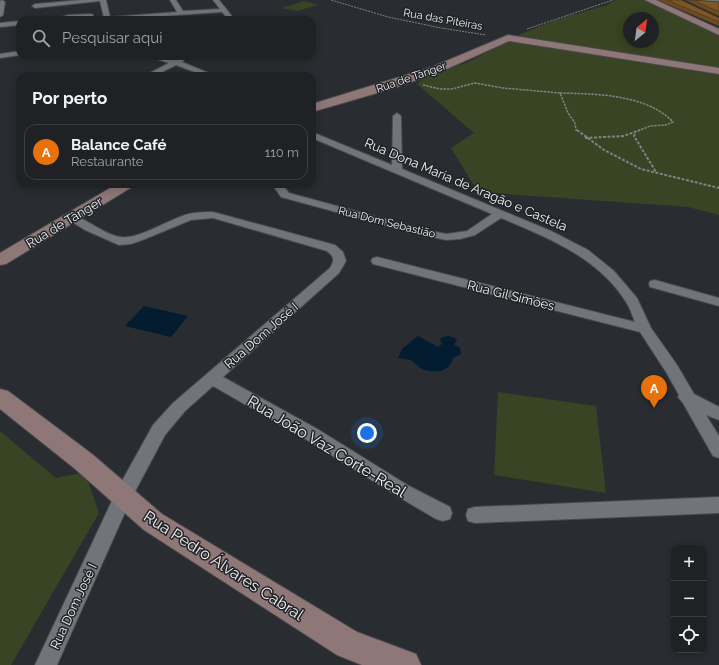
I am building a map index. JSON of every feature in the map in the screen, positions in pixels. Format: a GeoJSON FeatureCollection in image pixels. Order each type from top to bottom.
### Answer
{"type":"FeatureCollection","features":[{"type":"Feature","properties":{"kind":"street"},"geometry":{"type":"LineString","coordinates":[[35,6],[99,0]]}},
{"type":"Feature","properties":{"kind":"street"},"geometry":{"type":"LineString","coordinates":[[91,16],[106,14],[103,0]]}},
{"type":"Feature","properties":{"kind":"street"},"geometry":{"type":"LineString","coordinates":[[173,0],[181,14]]}},
{"type":"Feature","properties":{"kind":"street"},"geometry":{"type":"LineString","coordinates":[[649,0],[719,32]]}},
{"type":"Feature","properties":{"kind":"street"},"geometry":{"type":"LineString","coordinates":[[697,0],[719,2]]}},
{"type":"Feature","properties":{"kind":"street"},"geometry":{"type":"LineString","coordinates":[[214,1],[229,16]]}},
{"type":"Feature","properties":{"kind":"street"},"geometry":{"type":"LineString","coordinates":[[0,16],[2,2]]}},
{"type":"Feature","properties":{"kind":"street"},"geometry":{"type":"LineString","coordinates":[[177,6],[184,6]]}},
{"type":"Feature","properties":{"kind":"street"},"geometry":{"type":"LineString","coordinates":[[154,16],[224,10]]}},
{"type":"Feature","properties":{"kind":"street"},"geometry":{"type":"LineString","coordinates":[[0,25],[16,23]]}},
{"type":"Feature","properties":{"kind":"street"},"geometry":{"type":"LineString","coordinates":[[508,38],[719,71]]}},
{"type":"Feature","properties":{"kind":"street","name":"Rua de Tânger"},"geometry":{"type":"LineString","coordinates":[[316,107],[413,79],[488,49],[508,38]]}},
{"type":"Feature","properties":{"kind":"street"},"geometry":{"type":"LineString","coordinates":[[0,56],[16,54]]}},
{"type":"Feature","properties":{"kind":"street"},"geometry":{"type":"LineString","coordinates":[[168,60],[202,72]]}},
{"type":"Feature","properties":{"kind":"street"},"geometry":{"type":"LineString","coordinates":[[156,72],[180,60]]}},
{"type":"Feature","properties":{"kind":"street"},"geometry":{"type":"LineString","coordinates":[[397,116],[397,170]]}},
{"type":"Feature","properties":{"kind":"street","name":"Rua Dona Maria de Aragão e Castela"},"geometry":{"type":"LineString","coordinates":[[316,137],[548,233],[584,253],[610,274],[632,301],[645,329],[672,369],[686,396],[719,451]]}},
{"type":"Feature","properties":{"kind":"street","name":"Rua de Tânger"},"geometry":{"type":"LineString","coordinates":[[0,260],[121,188]]}},
{"type":"Feature","properties":{"kind":"street","name":"Rua Dom Sebastião"},"geometry":{"type":"LineString","coordinates":[[280,188],[285,195],[417,231],[446,236],[460,236],[471,233],[500,214]]}},
{"type":"Feature","properties":{"kind":"street","name":"Rua Dom José I"},"geometry":{"type":"LineString","coordinates":[[46,665],[123,496],[159,430],[179,407],[335,270],[340,261],[339,255],[331,248],[213,215],[189,218],[141,237],[119,241],[88,228],[70,217]]}},
{"type":"Feature","properties":{"kind":"street","name":"Rua Gil Simões"},"geometry":{"type":"LineString","coordinates":[[377,261],[645,329]]}},
{"type":"Feature","properties":{"kind":"street"},"geometry":{"type":"LineString","coordinates":[[655,284],[719,302]]}},
{"type":"Feature","properties":{"kind":"street","name":"Rua João Vaz Corte-Real"},"geometry":{"type":"LineString","coordinates":[[212,378],[313,435],[403,491],[443,513]]}},
{"type":"Feature","properties":{"kind":"street"},"geometry":{"type":"LineString","coordinates":[[686,396],[719,414]]}},
{"type":"Feature","properties":{"kind":"street","name":"Rua Pedro Álvares Cabral"},"geometry":{"type":"LineString","coordinates":[[0,397],[83,461],[154,522],[348,644],[399,664]]}},
{"type":"Feature","properties":{"kind":"street"},"geometry":{"type":"LineString","coordinates":[[475,515],[719,505]]}},
{"type":"Feature","properties":{"kind":"path","name":"Rua das Piteiras"},"geometry":{"type":"LineString","coordinates":[[331,0],[401,20],[508,38]]}},
{"type":"Feature","properties":{"kind":"path"},"geometry":{"type":"LineString","coordinates":[[508,38],[540,23],[613,0]]}},
{"type":"Feature","properties":{"kind":"path"},"geometry":{"type":"LineString","coordinates":[[413,79],[426,87],[440,89],[452,89],[475,83],[504,88],[602,95],[633,99],[663,114],[673,122],[666,125],[652,125],[640,129],[636,133],[585,138]]}},
{"type":"Feature","properties":{"kind":"path"},"geometry":{"type":"LineString","coordinates":[[560,93],[568,114],[575,123],[576,130],[585,138],[641,169],[719,188]]}},
{"type":"Feature","properties":{"kind":"path"},"geometry":{"type":"LineString","coordinates":[[636,133],[634,136],[647,155],[656,173]]}},
{"type":"Feature","properties":{"kind":"green space"},"geometry":{"type":"Polygon","coordinates":[[[616,0],[646,0],[719,34],[719,68],[516,36],[558,19],[607,5],[616,0]]]}},
{"type":"Feature","properties":{"kind":"green space"},"geometry":{"type":"Polygon","coordinates":[[[304,1],[318,5],[297,11],[282,8],[304,1]]]}},
{"type":"Feature","properties":{"kind":"green space"},"geometry":{"type":"Polygon","coordinates":[[[507,42],[719,72],[719,215],[688,207],[478,192],[451,148],[474,133],[417,84],[424,78],[468,62],[507,42]]]}},
{"type":"Feature","properties":{"kind":"green space"},"geometry":{"type":"Polygon","coordinates":[[[498,392],[596,406],[606,493],[494,475],[498,392]]]}},
{"type":"Feature","properties":{"kind":"green space"},"geometry":{"type":"Polygon","coordinates":[[[0,431],[56,478],[81,473],[87,478],[99,513],[11,665],[0,665],[0,431]]]}},
{"type":"Feature","properties":{"kind":"water"},"geometry":{"type":"Polygon","coordinates":[[[144,306],[188,316],[171,337],[125,326],[144,306]]]}},
{"type":"Feature","properties":{"kind":"water"},"geometry":{"type":"Polygon","coordinates":[[[418,336],[438,347],[442,344],[440,340],[442,337],[449,336],[457,339],[454,345],[460,347],[461,354],[453,358],[448,367],[440,371],[425,370],[420,368],[413,361],[398,358],[402,349],[418,336]]]}},
{"type":"Feature","properties":{"kind":"building"},"geometry":{"type":"Polygon","coordinates":[[[667,0],[681,0],[719,18],[719,22],[667,0]]]}},
{"type":"Feature","properties":{"kind":"building"},"geometry":{"type":"Polygon","coordinates":[[[693,0],[719,2],[719,12],[693,0]]]}},
{"type":"Feature","properties":{"kind":"place","name":"Balance Café"},"geometry":{"type":"Point","coordinates":[654,408]}}]}
